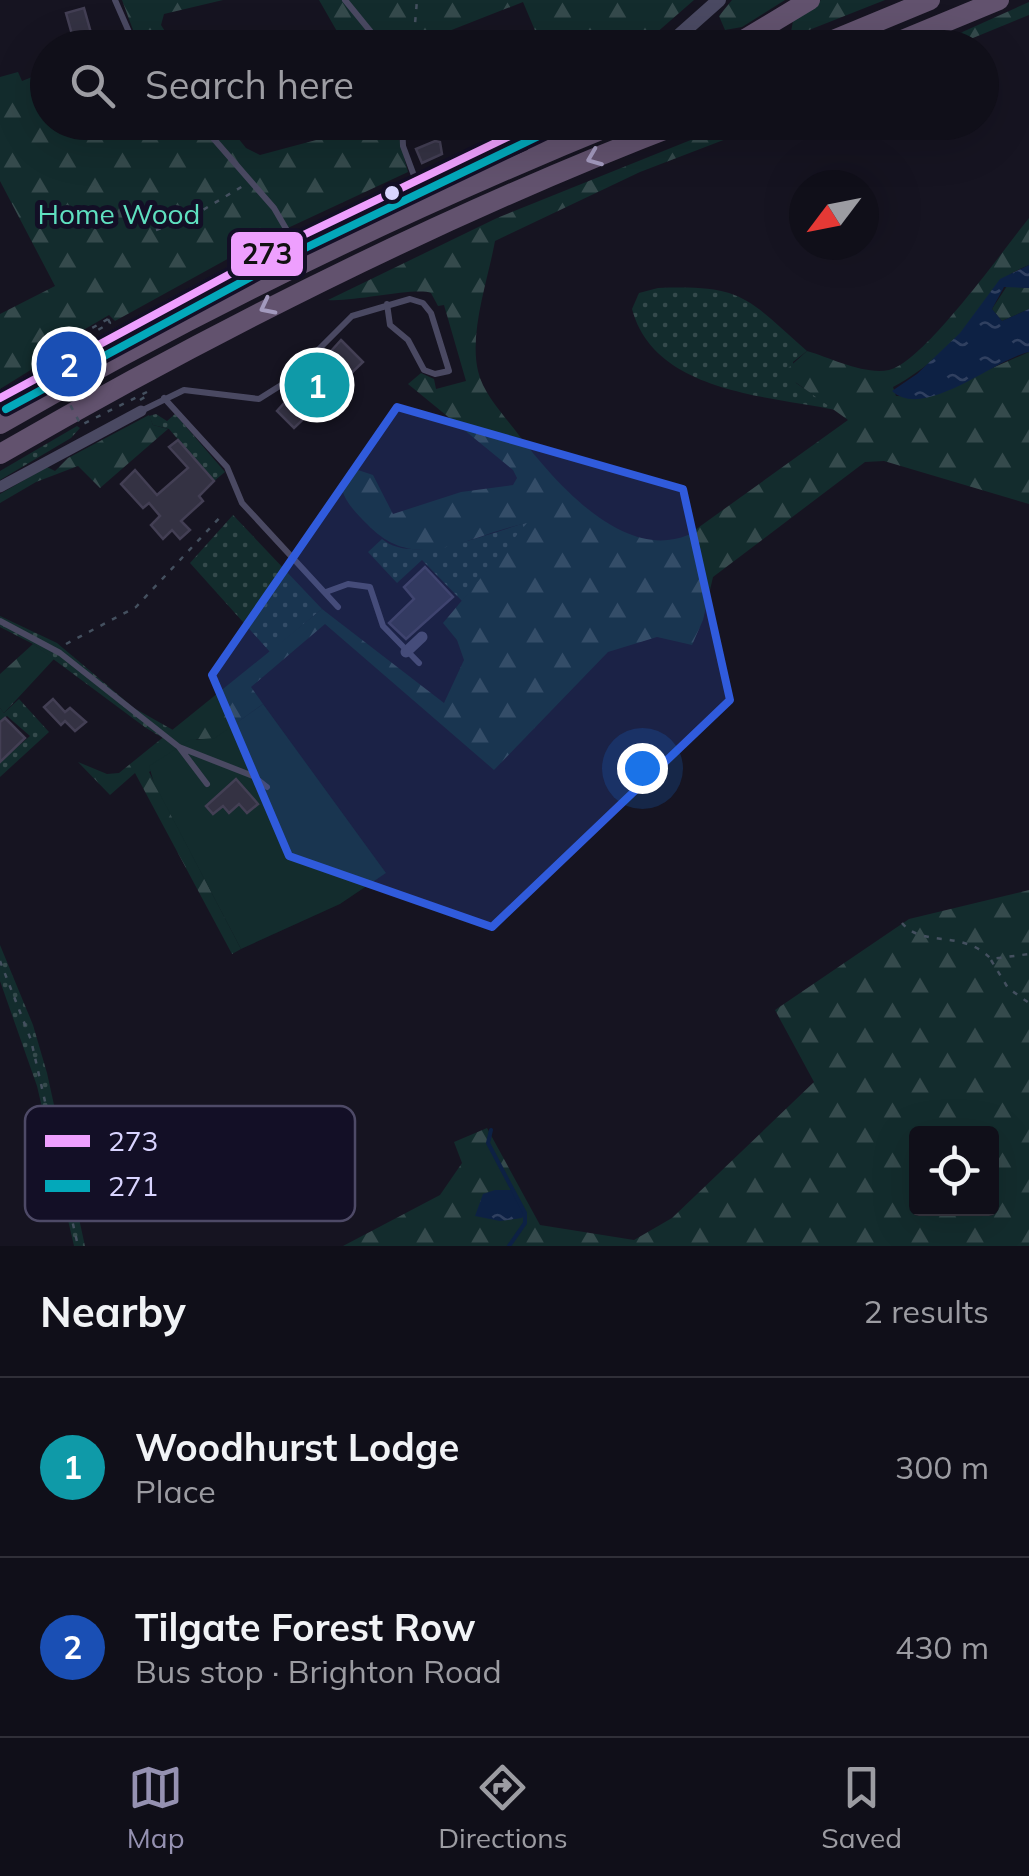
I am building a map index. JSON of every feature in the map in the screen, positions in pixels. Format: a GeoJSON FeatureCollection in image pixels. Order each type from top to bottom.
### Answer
{"type":"FeatureCollection","features":[{"type":"Feature","properties":{"kind":"highway"},"geometry":{"type":"LineString","coordinates":[[760,30],[810,0]]}},
{"type":"Feature","properties":{"kind":"highway"},"geometry":{"type":"LineString","coordinates":[[858,30],[930,0]]}},
{"type":"Feature","properties":{"kind":"highway"},"geometry":{"type":"LineString","coordinates":[[926,30],[999,0]]}},
{"type":"Feature","properties":{"kind":"highway"},"geometry":{"type":"LineString","coordinates":[[394,221],[545,140]]}},
{"type":"Feature","properties":{"kind":"highway"},"geometry":{"type":"LineString","coordinates":[[0,424],[178,324],[394,221],[579,140]]}},
{"type":"Feature","properties":{"kind":"highway"},"geometry":{"type":"LineString","coordinates":[[0,454],[302,289],[540,181],[641,140]]}},
{"type":"Feature","properties":{"kind":"street"},"geometry":{"type":"LineString","coordinates":[[686,30],[719,0]]}},
{"type":"Feature","properties":{"kind":"street"},"geometry":{"type":"LineString","coordinates":[[0,398],[292,240],[503,140]]}},
{"type":"Feature","properties":{"kind":"street"},"geometry":{"type":"LineString","coordinates":[[0,487],[140,411]]}},
{"type":"Feature","properties":{"kind":"street"},"geometry":{"type":"LineString","coordinates":[[406,652],[422,636]]}},
{"type":"Feature","properties":{"kind":"lane"},"geometry":{"type":"LineString","coordinates":[[115,0],[128,30]]}},
{"type":"Feature","properties":{"kind":"lane"},"geometry":{"type":"LineString","coordinates":[[345,0],[369,30]]}},
{"type":"Feature","properties":{"kind":"lane"},"geometry":{"type":"LineString","coordinates":[[215,140],[292,240]]}},
{"type":"Feature","properties":{"kind":"lane"},"geometry":{"type":"LineString","coordinates":[[403,140],[416,182]]}},
{"type":"Feature","properties":{"kind":"lane"},"geometry":{"type":"LineString","coordinates":[[140,411],[184,390],[238,399],[265,396],[286,382],[348,318],[386,304],[414,299],[425,305],[450,361],[448,372],[424,370],[408,340],[390,325],[386,304]]}},
{"type":"Feature","properties":{"kind":"lane"},"geometry":{"type":"LineString","coordinates":[[164,398],[227,467],[242,504],[338,606]]}},
{"type":"Feature","properties":{"kind":"lane"},"geometry":{"type":"LineString","coordinates":[[326,592],[348,584],[370,587],[376,595],[379,619],[419,663]]}},
{"type":"Feature","properties":{"kind":"lane"},"geometry":{"type":"LineString","coordinates":[[0,621],[53,649],[179,747],[207,784]]}},
{"type":"Feature","properties":{"kind":"lane"},"geometry":{"type":"LineString","coordinates":[[179,747],[253,776],[267,787]]}},
{"type":"Feature","properties":{"kind":"path"},"geometry":{"type":"LineString","coordinates":[[414,30],[418,0]]}},
{"type":"Feature","properties":{"kind":"path"},"geometry":{"type":"LineString","coordinates":[[156,230],[186,220],[250,181]]}},
{"type":"Feature","properties":{"kind":"path"},"geometry":{"type":"LineString","coordinates":[[42,367],[41,357],[108,319],[110,323],[46,360],[81,424],[148,391],[150,394]]}},
{"type":"Feature","properties":{"kind":"path"},"geometry":{"type":"LineString","coordinates":[[53,649],[87,637],[136,607],[224,513]]}},
{"type":"Feature","properties":{"kind":"path"},"geometry":{"type":"LineString","coordinates":[[902,923],[917,934],[970,942],[991,959],[1008,988],[1029,1004]]}},
{"type":"Feature","properties":{"kind":"path"},"geometry":{"type":"LineString","coordinates":[[991,959],[1029,954]]}},
{"type":"Feature","properties":{"kind":"path"},"geometry":{"type":"LineString","coordinates":[[0,961],[31,1040],[46,1106]]}},
{"type":"Feature","properties":{"kind":"path"},"geometry":{"type":"LineString","coordinates":[[72,1221],[78,1246]]}},
{"type":"Feature","properties":{"kind":"highlighted area"},"geometry":{"type":"Polygon","coordinates":[[[397,407],[683,489],[730,700],[492,927],[289,856],[212,675],[397,407]]]}},
{"type":"Feature","properties":{"kind":"green space"},"geometry":{"type":"Polygon","coordinates":[[[122,0],[223,0],[164,14],[161,25],[164,30],[133,30],[122,0]]]}},
{"type":"Feature","properties":{"kind":"green space"},"geometry":{"type":"Polygon","coordinates":[[[319,0],[694,0],[660,30],[535,30],[523,2],[452,30],[336,30],[319,0]]]}},
{"type":"Feature","properties":{"kind":"green space"},"geometry":{"type":"Polygon","coordinates":[[[732,0],[785,0],[742,27],[725,30],[719,16],[732,0]]]}},
{"type":"Feature","properties":{"kind":"green space"},"geometry":{"type":"Polygon","coordinates":[[[821,0],[885,0],[809,30],[791,30],[793,21],[821,0]]]}},
{"type":"Feature","properties":{"kind":"green space"},"geometry":{"type":"Polygon","coordinates":[[[1029,2],[1029,15],[992,30],[967,30],[1029,2]]]}},
{"type":"Feature","properties":{"kind":"green space","name":"Home Wood"},"geometry":{"type":"Polygon","coordinates":[[[18,72],[22,81],[30,78],[30,140],[240,140],[260,155],[316,140],[400,140],[408,172],[262,240],[115,321],[109,315],[34,359],[37,366],[0,389],[0,314],[55,286],[0,181],[0,77],[18,72]]]}},
{"type":"Feature","properties":{"kind":"green space"},"geometry":{"type":"Polygon","coordinates":[[[691,140],[724,140],[640,172],[495,241],[478,323],[476,356],[480,379],[499,410],[547,470],[567,491],[613,526],[638,537],[663,540],[688,535],[848,420],[791,379],[786,370],[807,351],[869,370],[889,370],[904,362],[942,327],[1029,218],[1029,265],[1003,279],[969,324],[939,354],[893,387],[896,396],[926,397],[1029,352],[1029,504],[884,461],[865,462],[713,577],[703,620],[692,645],[657,637],[608,652],[494,770],[325,624],[251,687],[263,704],[215,739],[197,739],[149,772],[241,949],[232,954],[135,773],[110,795],[78,762],[107,774],[119,773],[322,609],[444,703],[464,660],[457,640],[443,623],[527,523],[443,548],[404,547],[385,539],[367,524],[341,486],[355,469],[373,475],[393,514],[461,492],[513,485],[517,478],[513,470],[408,384],[421,373],[434,379],[436,389],[466,381],[444,305],[438,306],[431,293],[423,292],[328,300],[497,218],[691,140]]]}},
{"type":"Feature","properties":{"kind":"green space"},"geometry":{"type":"Polygon","coordinates":[[[1007,286],[1029,288],[1029,309],[1002,321],[992,309],[1007,286]]]}},
{"type":"Feature","properties":{"kind":"green space"},"geometry":{"type":"Polygon","coordinates":[[[658,288],[709,289],[742,298],[807,351],[793,362],[796,383],[836,410],[716,385],[663,358],[644,337],[632,309],[639,293],[658,288]]]}},
{"type":"Feature","properties":{"kind":"green space"},"geometry":{"type":"Polygon","coordinates":[[[156,414],[167,421],[175,414],[225,472],[214,481],[169,429],[153,425],[149,416],[156,414]]]}},
{"type":"Feature","properties":{"kind":"green space"},"geometry":{"type":"Polygon","coordinates":[[[149,415],[153,425],[168,429],[100,488],[78,466],[36,482],[0,503],[0,494],[47,467],[55,471],[68,458],[149,415]]]}},
{"type":"Feature","properties":{"kind":"green space"},"geometry":{"type":"Polygon","coordinates":[[[77,426],[80,428],[71,438],[0,480],[0,471],[77,426]]]}},
{"type":"Feature","properties":{"kind":"green space"},"geometry":{"type":"Polygon","coordinates":[[[233,515],[322,609],[270,652],[190,563],[233,515]]]}},
{"type":"Feature","properties":{"kind":"green space"},"geometry":{"type":"Polygon","coordinates":[[[529,522],[462,601],[422,560],[397,583],[368,552],[382,539],[396,546],[432,548],[529,522]]]}},
{"type":"Feature","properties":{"kind":"green space"},"geometry":{"type":"Polygon","coordinates":[[[0,616],[57,643],[134,708],[173,730],[163,738],[146,728],[33,644],[0,627],[0,616]]]}},
{"type":"Feature","properties":{"kind":"green space"},"geometry":{"type":"Polygon","coordinates":[[[33,644],[54,659],[4,713],[0,708],[0,674],[33,644]]]}},
{"type":"Feature","properties":{"kind":"green space"},"geometry":{"type":"Polygon","coordinates":[[[19,699],[49,732],[0,777],[0,762],[30,736],[7,716],[0,722],[0,708],[4,713],[19,699]]]}},
{"type":"Feature","properties":{"kind":"green space"},"geometry":{"type":"Polygon","coordinates":[[[263,704],[386,873],[340,904],[241,949],[154,783],[149,766],[190,740],[215,738],[263,704]]]}},
{"type":"Feature","properties":{"kind":"green space"},"geometry":{"type":"Polygon","coordinates":[[[1029,890],[1029,1246],[343,1246],[440,1195],[462,1163],[454,1142],[487,1128],[540,1225],[634,1240],[672,1218],[814,1082],[775,1010],[909,919],[1029,890]]]}},
{"type":"Feature","properties":{"kind":"green space"},"geometry":{"type":"Polygon","coordinates":[[[0,945],[33,1025],[54,1106],[42,1106],[0,981],[0,945]]]}},
{"type":"Feature","properties":{"kind":"green space"},"geometry":{"type":"Polygon","coordinates":[[[68,1221],[80,1221],[85,1246],[74,1246],[68,1221]]]}},
{"type":"Feature","properties":{"kind":"water"},"geometry":{"type":"Polygon","coordinates":[[[1029,265],[1029,288],[1004,287],[992,309],[1002,321],[1029,309],[1029,352],[940,394],[906,398],[892,391],[917,374],[960,333],[1000,279],[1029,265]]]}},
{"type":"Feature","properties":{"kind":"water"},"geometry":{"type":"Polygon","coordinates":[[[513,1190],[525,1213],[522,1218],[500,1221],[475,1216],[483,1194],[513,1190]]]}},
{"type":"Feature","properties":{"kind":"building"},"geometry":{"type":"Polygon","coordinates":[[[84,8],[90,30],[71,30],[66,13],[84,8]]]}},
{"type":"Feature","properties":{"kind":"building"},"geometry":{"type":"Polygon","coordinates":[[[440,142],[442,154],[422,163],[416,149],[440,142]]]}},
{"type":"Feature","properties":{"kind":"building"},"geometry":{"type":"Polygon","coordinates":[[[341,340],[363,362],[294,428],[277,411],[341,340]]]}},
{"type":"Feature","properties":{"kind":"building"},"geometry":{"type":"Polygon","coordinates":[[[178,440],[214,481],[199,496],[203,501],[181,521],[190,530],[180,539],[172,530],[163,539],[151,525],[160,516],[149,503],[143,508],[121,484],[135,470],[157,495],[188,468],[169,447],[178,440]]]}},
{"type":"Feature","properties":{"kind":"building"},"geometry":{"type":"Polygon","coordinates":[[[425,567],[453,597],[406,639],[389,623],[414,599],[404,587],[425,567]]]}},
{"type":"Feature","properties":{"kind":"building"},"geometry":{"type":"Polygon","coordinates":[[[53,699],[65,712],[70,708],[86,722],[75,731],[65,721],[61,725],[44,707],[53,699]]]}},
{"type":"Feature","properties":{"kind":"building"},"geometry":{"type":"Polygon","coordinates":[[[5,718],[25,738],[0,762],[0,722],[5,718]]]}},
{"type":"Feature","properties":{"kind":"building"},"geometry":{"type":"Polygon","coordinates":[[[236,779],[258,804],[247,813],[239,804],[229,813],[223,806],[213,814],[206,806],[236,779]]]}},
{"type":"Feature","properties":{"kind":"waterway"},"geometry":{"type":"LineString","coordinates":[[491,1130],[488,1143],[525,1213],[525,1223],[509,1246]]}},
{"type":"Feature","properties":{"kind":"transit line","name":"273"},"geometry":{"type":"LineString","coordinates":[[0,398],[293,240],[501,140]]}},
{"type":"Feature","properties":{"kind":"transit line","name":"271"},"geometry":{"type":"LineString","coordinates":[[6,409],[299,251],[530,140]]}},
{"type":"Feature","properties":{"kind":"place","name":"Tilgate Forest Row"},"geometry":{"type":"Point","coordinates":[69,364]}},
{"type":"Feature","properties":{"kind":"place","name":"Woodhurst Lodge"},"geometry":{"type":"Point","coordinates":[317,385]}}]}
